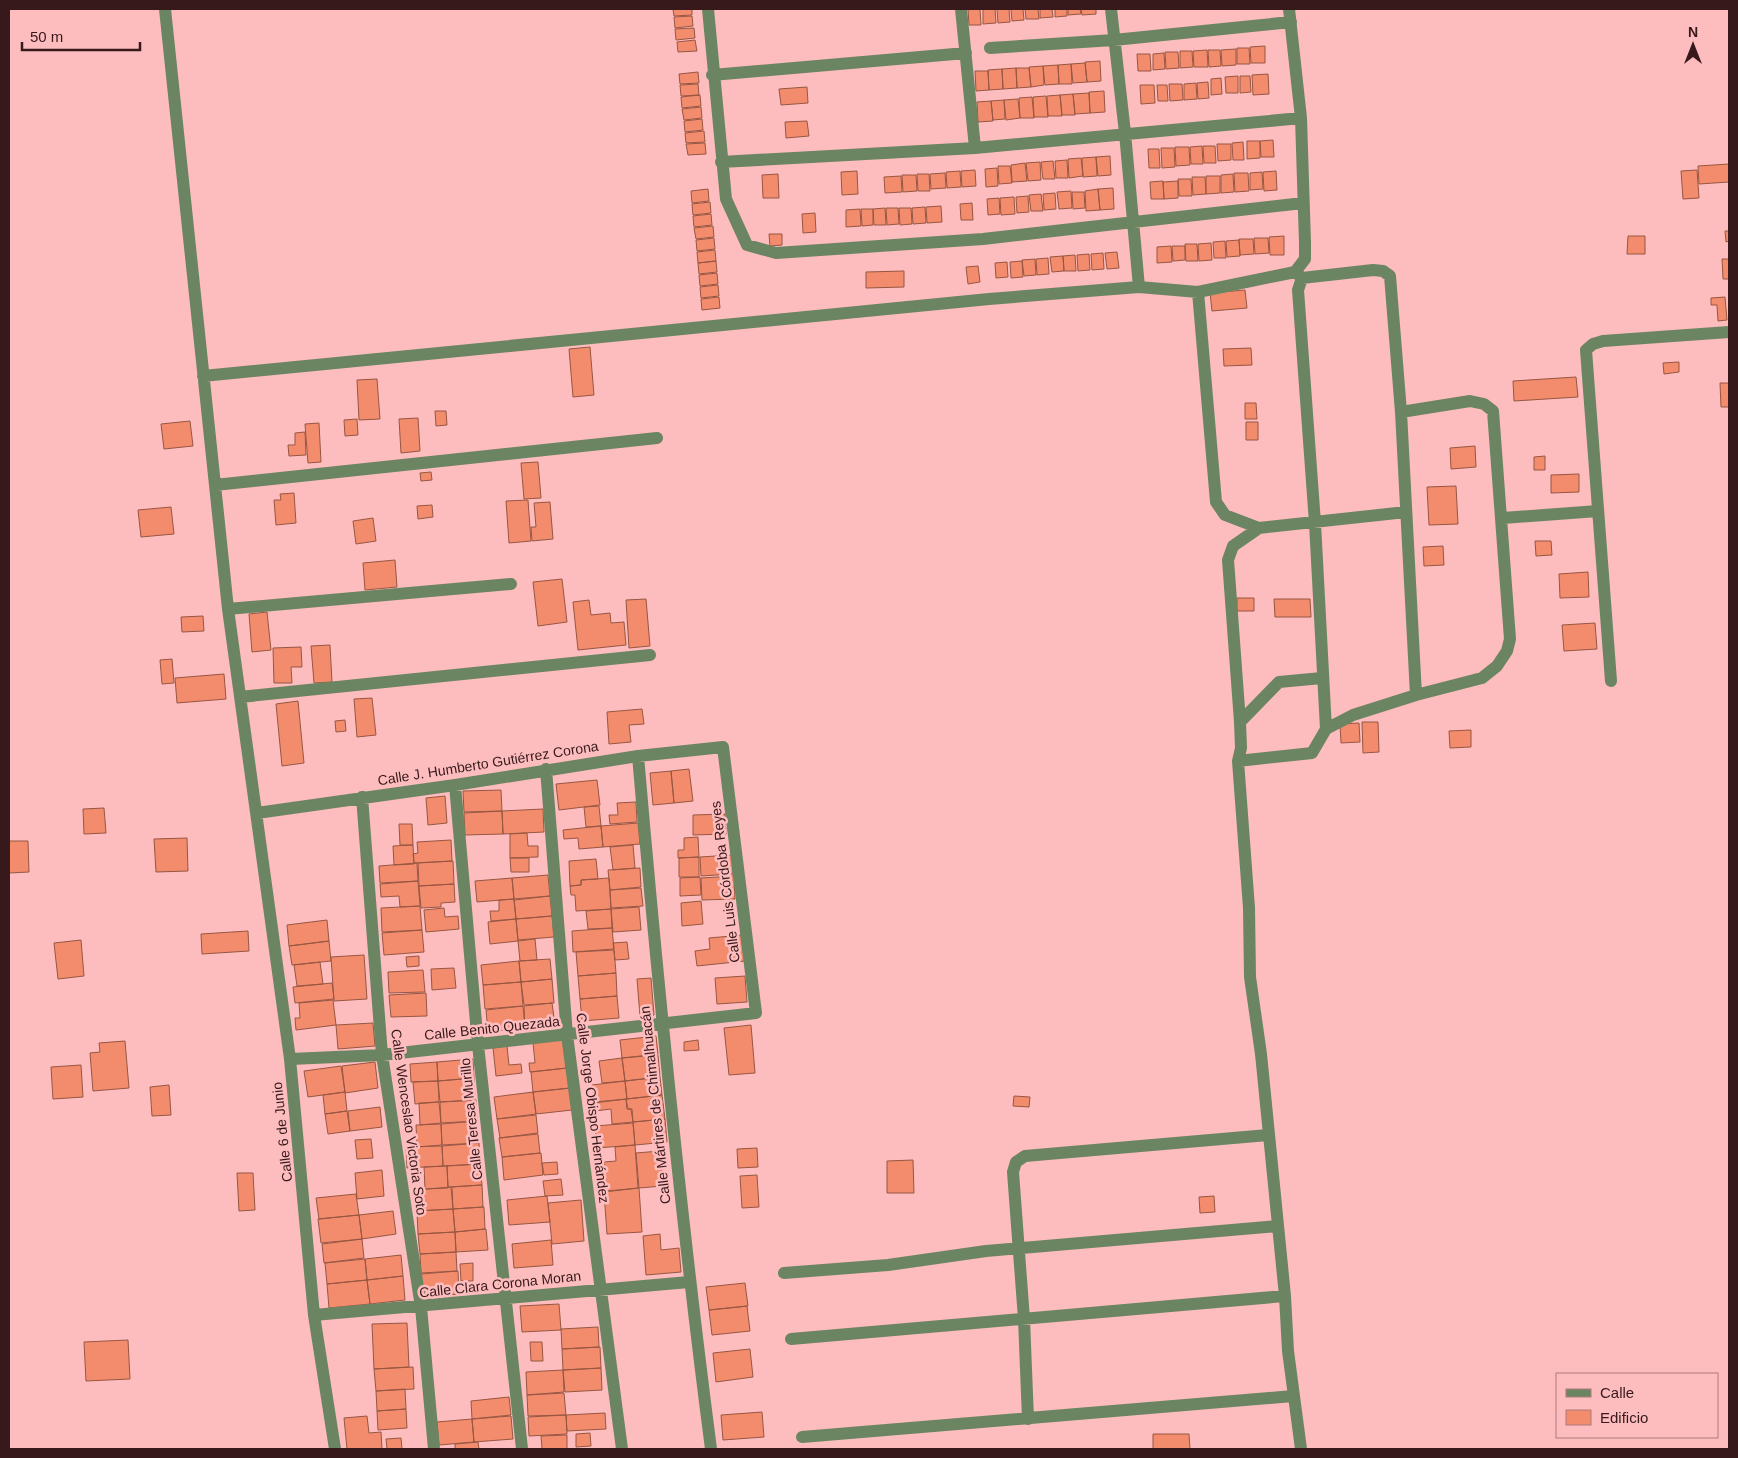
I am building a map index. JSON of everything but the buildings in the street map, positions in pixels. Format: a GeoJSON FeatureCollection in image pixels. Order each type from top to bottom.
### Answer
{"type":"FeatureCollection","features":[{"type":"Feature","properties":{"kind":"street","name":"Calle 6 de Junio"},"geometry":{"type":"LineString","coordinates":[[165,9],[228,609],[290,1060],[314,1315],[335,1449]]}},
{"type":"Feature","properties":{"kind":"street"},"geometry":{"type":"LineString","coordinates":[[708,9],[712,75],[726,199],[747,245],[776,253],[983,239],[1303,203]]}},
{"type":"Feature","properties":{"kind":"street"},"geometry":{"type":"LineString","coordinates":[[961,9],[975,148]]}},
{"type":"Feature","properties":{"kind":"street"},"geometry":{"type":"LineString","coordinates":[[1112,9],[1139,287]]}},
{"type":"Feature","properties":{"kind":"street"},"geometry":{"type":"LineString","coordinates":[[990,48],[1114,40],[1290,15],[1301,118],[1304,259],[1298,275],[1298,290],[1315,523],[1326,729]]}},
{"type":"Feature","properties":{"kind":"street"},"geometry":{"type":"LineString","coordinates":[[712,75],[966,53]]}},
{"type":"Feature","properties":{"kind":"street"},"geometry":{"type":"LineString","coordinates":[[721,162],[975,148],[1125,132],[1301,118]]}},
{"type":"Feature","properties":{"kind":"street"},"geometry":{"type":"LineString","coordinates":[[203,376],[989,299],[1139,287],[1198,292],[1298,275],[1383,271],[1390,276],[1401,412],[1416,695]]}},
{"type":"Feature","properties":{"kind":"street"},"geometry":{"type":"LineString","coordinates":[[1198,292],[1216,502],[1225,515],[1258,528],[1406,512]]}},
{"type":"Feature","properties":{"kind":"street"},"geometry":{"type":"LineString","coordinates":[[1612,681],[1586,350],[1592,344],[1603,341],[1729,332]]}},
{"type":"Feature","properties":{"kind":"street"},"geometry":{"type":"LineString","coordinates":[[1238,761],[1312,752],[1326,729],[1353,714],[1482,678],[1497,666],[1508,651],[1510,639],[1503,518],[1493,411],[1484,404],[1470,401],[1401,412]]}},
{"type":"Feature","properties":{"kind":"street"},"geometry":{"type":"LineString","coordinates":[[215,485],[657,438]]}},
{"type":"Feature","properties":{"kind":"street"},"geometry":{"type":"LineString","coordinates":[[1503,518],[1598,511]]}},
{"type":"Feature","properties":{"kind":"street"},"geometry":{"type":"LineString","coordinates":[[1258,528],[1233,546],[1228,560],[1240,722],[1241,748],[1238,761],[1249,908],[1250,977],[1261,1054],[1293,1396],[1302,1449]]}},
{"type":"Feature","properties":{"kind":"street"},"geometry":{"type":"LineString","coordinates":[[228,609],[511,584]]}},
{"type":"Feature","properties":{"kind":"street"},"geometry":{"type":"LineString","coordinates":[[240,697],[650,655]]}},
{"type":"Feature","properties":{"kind":"street"},"geometry":{"type":"LineString","coordinates":[[1240,722],[1279,682],[1322,678]]}},
{"type":"Feature","properties":{"kind":"street","name":"Calle J. Humberto Gutiérrez Corona"},"geometry":{"type":"LineString","coordinates":[[257,812],[455,785],[546,769],[638,756],[724,747]]}},
{"type":"Feature","properties":{"kind":"street","name":"Calle Luis Córdoba Reyes"},"geometry":{"type":"LineString","coordinates":[[724,747],[756,1013]]}},
{"type":"Feature","properties":{"kind":"street","name":"Calle Mártires de Chimalhuacán"},"geometry":{"type":"LineString","coordinates":[[638,756],[661,1024],[689,1282],[711,1449]]}},
{"type":"Feature","properties":{"kind":"street","name":"Calle Jorge Obispo Hernández"},"geometry":{"type":"LineString","coordinates":[[546,769],[567,1035],[622,1449]]}},
{"type":"Feature","properties":{"kind":"street","name":"Calle Teresa Murillo"},"geometry":{"type":"LineString","coordinates":[[455,785],[478,1045],[522,1449]]}},
{"type":"Feature","properties":{"kind":"street","name":"Calle Wenceslao Victoria Soto"},"geometry":{"type":"LineString","coordinates":[[362,797],[382,1055],[421,1307],[434,1449]]}},
{"type":"Feature","properties":{"kind":"street","name":"Calle Benito Quezada"},"geometry":{"type":"LineString","coordinates":[[290,1060],[382,1055],[756,1013]]}},
{"type":"Feature","properties":{"kind":"street"},"geometry":{"type":"LineString","coordinates":[[1028,1419],[1024,1320],[1012,1172],[1016,1162],[1025,1156],[1268,1135]]}},
{"type":"Feature","properties":{"kind":"street"},"geometry":{"type":"LineString","coordinates":[[784,1273],[888,1265],[1018,1249],[1278,1226]]}},
{"type":"Feature","properties":{"kind":"street","name":"Calle Clara Corona Moran"},"geometry":{"type":"LineString","coordinates":[[314,1315],[689,1282]]}},
{"type":"Feature","properties":{"kind":"street"},"geometry":{"type":"LineString","coordinates":[[791,1340],[1285,1296]]}},
{"type":"Feature","properties":{"kind":"street"},"geometry":{"type":"LineString","coordinates":[[802,1438],[1293,1396]]}}]}
